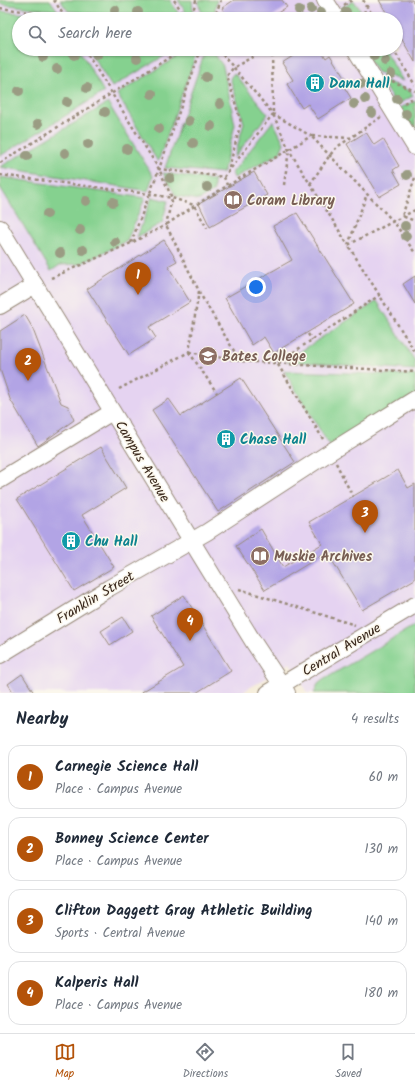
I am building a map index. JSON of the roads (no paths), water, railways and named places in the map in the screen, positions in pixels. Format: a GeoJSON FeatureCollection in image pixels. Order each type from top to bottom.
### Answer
{"type":"FeatureCollection","features":[{"type":"Feature","properties":{"kind":"street"},"geometry":{"type":"LineString","coordinates":[[325,0],[333,12]]}},
{"type":"Feature","properties":{"kind":"street"},"geometry":{"type":"LineString","coordinates":[[359,56],[415,147]]}},
{"type":"Feature","properties":{"kind":"street","name":"Campus Avenue"},"geometry":{"type":"LineString","coordinates":[[0,228],[254,643],[279,690]]}},
{"type":"Feature","properties":{"kind":"street"},"geometry":{"type":"LineString","coordinates":[[0,306],[35,285]]}},
{"type":"Feature","properties":{"kind":"street","name":"Franklin Street"},"geometry":{"type":"LineString","coordinates":[[0,655],[109,588],[191,541],[415,399]]}},
{"type":"Feature","properties":{"kind":"street"},"geometry":{"type":"LineString","coordinates":[[0,480],[112,412]]}},
{"type":"Feature","properties":{"kind":"street","name":"Central Avenue"},"geometry":{"type":"LineString","coordinates":[[279,690],[415,605]]}},
{"type":"Feature","properties":{"kind":"place","name":"Dana Hall"},"geometry":{"type":"Point","coordinates":[315,83]}},
{"type":"Feature","properties":{"kind":"place","name":"Coram Library"},"geometry":{"type":"Point","coordinates":[233,200]}},
{"type":"Feature","properties":{"kind":"place","name":"Carnegie Science Hall"},"geometry":{"type":"Point","coordinates":[138,295]}},
{"type":"Feature","properties":{"kind":"place","name":"Bates College"},"geometry":{"type":"Point","coordinates":[208,356]}},
{"type":"Feature","properties":{"kind":"place","name":"Bonney Science Center"},"geometry":{"type":"Point","coordinates":[28,381]}},
{"type":"Feature","properties":{"kind":"place","name":"Chase Hall"},"geometry":{"type":"Point","coordinates":[226,439]}},
{"type":"Feature","properties":{"kind":"place","name":"Clifton Daggett Gray Athletic Building"},"geometry":{"type":"Point","coordinates":[365,533]}},
{"type":"Feature","properties":{"kind":"place","name":"Chu Hall"},"geometry":{"type":"Point","coordinates":[71,541]}},
{"type":"Feature","properties":{"kind":"place","name":"Muskie Archives"},"geometry":{"type":"Point","coordinates":[260,556]}},
{"type":"Feature","properties":{"kind":"place","name":"Kalperis Hall"},"geometry":{"type":"Point","coordinates":[190,641]}}]}
